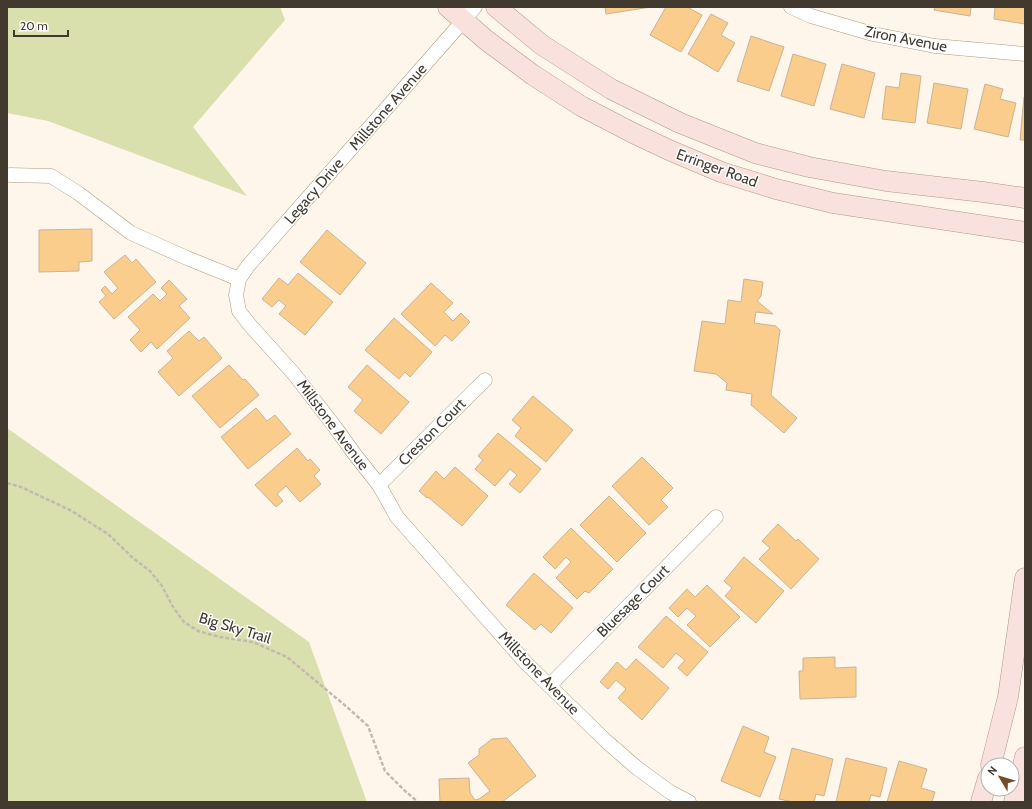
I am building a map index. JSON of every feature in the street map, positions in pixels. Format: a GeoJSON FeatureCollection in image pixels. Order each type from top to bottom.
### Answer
{"type":"FeatureCollection","features":[{"type":"Feature","properties":{"kind":"main road","name":"Erringer Road"},"geometry":{"type":"LineString","coordinates":[[448,7],[469,14],[486,40],[533,75],[581,106],[639,136],[721,172],[776,189],[833,203],[1025,232]]}},
{"type":"Feature","properties":{"kind":"main road","name":"Erringer Road"},"geometry":{"type":"LineString","coordinates":[[496,7],[542,45],[611,89],[680,123],[755,153],[809,167],[886,181],[1025,198]]}},
{"type":"Feature","properties":{"kind":"main road"},"geometry":{"type":"LineString","coordinates":[[993,757],[1008,697],[1025,578]]}},
{"type":"Feature","properties":{"kind":"main road"},"geometry":{"type":"LineString","coordinates":[[1014,802],[1025,757]]}},
{"type":"Feature","properties":{"kind":"street","name":"Ziron Avenue"},"geometry":{"type":"LineString","coordinates":[[791,7],[811,16],[873,34],[935,46],[1025,54]]}},
{"type":"Feature","properties":{"kind":"street","name":"Millstone Avenue"},"geometry":{"type":"LineString","coordinates":[[469,14],[248,266],[239,279],[236,295],[239,311],[294,374],[379,485],[397,517],[526,663],[636,768],[670,792],[689,802]]}},
{"type":"Feature","properties":{"kind":"street"},"geometry":{"type":"LineString","coordinates":[[8,175],[51,176],[78,193],[131,233],[239,279]]}},
{"type":"Feature","properties":{"kind":"street","name":"Creston Court"},"geometry":{"type":"LineString","coordinates":[[379,485],[485,380]]}},
{"type":"Feature","properties":{"kind":"street","name":"Bluesage Court"},"geometry":{"type":"LineString","coordinates":[[550,685],[716,517]]}},
{"type":"Feature","properties":{"kind":"path","name":"Big Sky Trail"},"geometry":{"type":"LineString","coordinates":[[7,483],[22,488],[70,510],[108,534],[133,558],[150,571],[162,586],[173,607],[184,622],[198,631],[220,637],[253,642],[287,657],[348,707],[368,726],[385,770],[418,802]]}},
{"type":"Feature","properties":{"kind":"green space"},"geometry":{"type":"Polygon","coordinates":[[[7,7],[280,7],[285,20],[193,127],[247,196],[48,121],[7,113],[7,7]]]}},
{"type":"Feature","properties":{"kind":"green space"},"geometry":{"type":"Polygon","coordinates":[[[7,428],[309,642],[367,802],[7,802],[7,428]]]}},
{"type":"Feature","properties":{"kind":"building"},"geometry":{"type":"Polygon","coordinates":[[[605,7],[651,7],[606,14],[605,7]]]}},
{"type":"Feature","properties":{"kind":"building"},"geometry":{"type":"Polygon","coordinates":[[[666,7],[687,7],[702,15],[681,52],[650,35],[666,7]]]}},
{"type":"Feature","properties":{"kind":"building"},"geometry":{"type":"Polygon","coordinates":[[[935,7],[971,7],[970,16],[934,10],[935,7]]]}},
{"type":"Feature","properties":{"kind":"building"},"geometry":{"type":"Polygon","coordinates":[[[995,7],[1025,7],[1025,24],[994,19],[995,7]]]}},
{"type":"Feature","properties":{"kind":"building"},"geometry":{"type":"Polygon","coordinates":[[[711,14],[728,23],[721,35],[735,43],[718,72],[688,54],[711,14]]]}},
{"type":"Feature","properties":{"kind":"building"},"geometry":{"type":"Polygon","coordinates":[[[751,36],[784,47],[769,91],[737,81],[751,36]]]}},
{"type":"Feature","properties":{"kind":"building"},"geometry":{"type":"Polygon","coordinates":[[[793,54],[826,64],[814,106],[781,96],[793,54]]]}},
{"type":"Feature","properties":{"kind":"building"},"geometry":{"type":"Polygon","coordinates":[[[842,64],[875,73],[864,118],[830,109],[842,64]]]}},
{"type":"Feature","properties":{"kind":"building"},"geometry":{"type":"Polygon","coordinates":[[[901,73],[921,76],[915,123],[882,119],[886,86],[899,88],[901,73]]]}},
{"type":"Feature","properties":{"kind":"building"},"geometry":{"type":"Polygon","coordinates":[[[934,83],[968,89],[961,129],[927,123],[934,83]]]}},
{"type":"Feature","properties":{"kind":"building"},"geometry":{"type":"Polygon","coordinates":[[[985,84],[1003,89],[1000,99],[1016,103],[1008,137],[974,129],[985,84]]]}},
{"type":"Feature","properties":{"kind":"building"},"geometry":{"type":"Polygon","coordinates":[[[1024,97],[1025,140],[1020,140],[1024,97]]]}},
{"type":"Feature","properties":{"kind":"building"},"geometry":{"type":"Polygon","coordinates":[[[92,229],[92,261],[79,262],[79,271],[39,272],[39,230],[92,229]]]}},
{"type":"Feature","properties":{"kind":"building"},"geometry":{"type":"Polygon","coordinates":[[[327,230],[366,263],[340,295],[300,262],[327,230]]]}},
{"type":"Feature","properties":{"kind":"building"},"geometry":{"type":"Polygon","coordinates":[[[125,255],[132,263],[136,259],[156,282],[114,319],[99,302],[106,296],[101,290],[105,286],[112,294],[118,288],[104,272],[125,255]]]}},
{"type":"Feature","properties":{"kind":"building"},"geometry":{"type":"Polygon","coordinates":[[[298,273],[333,302],[305,335],[279,314],[286,306],[279,300],[272,307],[262,299],[279,278],[288,285],[298,273]]]}},
{"type":"Feature","properties":{"kind":"building"},"geometry":{"type":"Polygon","coordinates":[[[744,279],[763,282],[761,296],[757,301],[773,314],[756,312],[754,323],[776,326],[780,330],[771,395],[797,418],[784,433],[751,405],[752,394],[726,390],[727,383],[716,374],[694,371],[702,321],[725,324],[728,300],[741,302],[744,279]]]}},
{"type":"Feature","properties":{"kind":"building"},"geometry":{"type":"Polygon","coordinates":[[[169,280],[187,299],[179,306],[190,318],[157,349],[151,342],[141,352],[130,340],[140,330],[128,317],[153,294],[160,301],[167,294],[161,288],[169,280]]]}},
{"type":"Feature","properties":{"kind":"building"},"geometry":{"type":"Polygon","coordinates":[[[431,283],[453,303],[444,312],[453,321],[461,313],[470,322],[452,341],[445,335],[435,346],[401,314],[431,283]]]}},
{"type":"Feature","properties":{"kind":"building"},"geometry":{"type":"Polygon","coordinates":[[[394,318],[432,352],[410,377],[405,372],[399,379],[365,350],[394,318]]]}},
{"type":"Feature","properties":{"kind":"building"},"geometry":{"type":"Polygon","coordinates":[[[189,331],[199,341],[204,337],[222,358],[179,396],[158,372],[173,358],[167,351],[189,331]]]}},
{"type":"Feature","properties":{"kind":"building"},"geometry":{"type":"Polygon","coordinates":[[[229,365],[243,380],[245,379],[259,395],[220,428],[192,396],[229,365]]]}},
{"type":"Feature","properties":{"kind":"building"},"geometry":{"type":"Polygon","coordinates":[[[367,365],[409,402],[381,434],[354,411],[363,400],[348,387],[367,365]]]}},
{"type":"Feature","properties":{"kind":"building"},"geometry":{"type":"Polygon","coordinates":[[[533,396],[573,430],[546,462],[515,436],[521,428],[512,420],[533,396]]]}},
{"type":"Feature","properties":{"kind":"building"},"geometry":{"type":"Polygon","coordinates":[[[256,408],[267,421],[275,415],[291,434],[248,469],[221,437],[256,408]]]}},
{"type":"Feature","properties":{"kind":"building"},"geometry":{"type":"Polygon","coordinates":[[[498,433],[541,469],[520,493],[509,484],[517,475],[510,469],[495,486],[475,469],[483,460],[478,456],[498,433]]]}},
{"type":"Feature","properties":{"kind":"building"},"geometry":{"type":"Polygon","coordinates":[[[297,448],[308,461],[310,459],[320,470],[314,476],[321,484],[300,502],[286,486],[277,494],[283,501],[276,507],[255,485],[297,448]]]}},
{"type":"Feature","properties":{"kind":"building"},"geometry":{"type":"Polygon","coordinates":[[[642,457],[673,488],[661,500],[668,507],[649,525],[612,486],[642,457]]]}},
{"type":"Feature","properties":{"kind":"building"},"geometry":{"type":"Polygon","coordinates":[[[455,467],[488,496],[462,526],[419,491],[436,471],[444,479],[455,467]]]}},
{"type":"Feature","properties":{"kind":"building"},"geometry":{"type":"Polygon","coordinates":[[[609,496],[646,533],[617,562],[580,525],[609,496]]]}},
{"type":"Feature","properties":{"kind":"building"},"geometry":{"type":"Polygon","coordinates":[[[778,524],[796,541],[798,539],[819,559],[791,589],[759,559],[770,548],[762,541],[778,524]]]}},
{"type":"Feature","properties":{"kind":"building"},"geometry":{"type":"Polygon","coordinates":[[[571,528],[613,569],[589,593],[585,591],[577,599],[556,578],[571,562],[566,557],[555,569],[543,557],[571,528]]]}},
{"type":"Feature","properties":{"kind":"building"},"geometry":{"type":"Polygon","coordinates":[[[744,557],[784,591],[756,623],[725,596],[732,588],[724,581],[744,557]]]}},
{"type":"Feature","properties":{"kind":"building"},"geometry":{"type":"Polygon","coordinates":[[[534,573],[573,608],[551,633],[541,624],[535,630],[506,605],[534,573]]]}},
{"type":"Feature","properties":{"kind":"building"},"geometry":{"type":"Polygon","coordinates":[[[707,585],[740,617],[710,647],[687,625],[696,616],[687,608],[678,617],[669,608],[687,589],[695,597],[707,585]]]}},
{"type":"Feature","properties":{"kind":"building"},"geometry":{"type":"Polygon","coordinates":[[[666,616],[708,652],[687,676],[678,668],[685,660],[676,653],[663,668],[638,647],[666,616]]]}},
{"type":"Feature","properties":{"kind":"building"},"geometry":{"type":"Polygon","coordinates":[[[835,657],[835,668],[856,667],[856,697],[800,699],[799,671],[803,671],[803,658],[835,657]]]}},
{"type":"Feature","properties":{"kind":"building"},"geometry":{"type":"Polygon","coordinates":[[[636,659],[669,688],[642,720],[618,698],[626,689],[616,680],[608,689],[600,682],[617,662],[626,670],[636,659]]]}},
{"type":"Feature","properties":{"kind":"building"},"geometry":{"type":"Polygon","coordinates":[[[743,726],[769,737],[764,752],[776,757],[760,797],[721,781],[743,726]]]}},
{"type":"Feature","properties":{"kind":"building"},"geometry":{"type":"Polygon","coordinates":[[[507,738],[536,776],[502,802],[440,802],[439,779],[469,778],[470,793],[475,800],[479,799],[490,791],[468,763],[479,755],[479,749],[492,739],[507,738]]]}},
{"type":"Feature","properties":{"kind":"building"},"geometry":{"type":"Polygon","coordinates":[[[792,748],[833,759],[824,796],[816,794],[814,802],[793,802],[779,799],[792,748]]]}},
{"type":"Feature","properties":{"kind":"building"},"geometry":{"type":"Polygon","coordinates":[[[846,758],[887,768],[880,797],[871,795],[869,802],[836,802],[846,758]]]}},
{"type":"Feature","properties":{"kind":"building"},"geometry":{"type":"Polygon","coordinates":[[[899,761],[927,769],[921,788],[935,792],[932,802],[887,802],[899,761]]]}}]}
